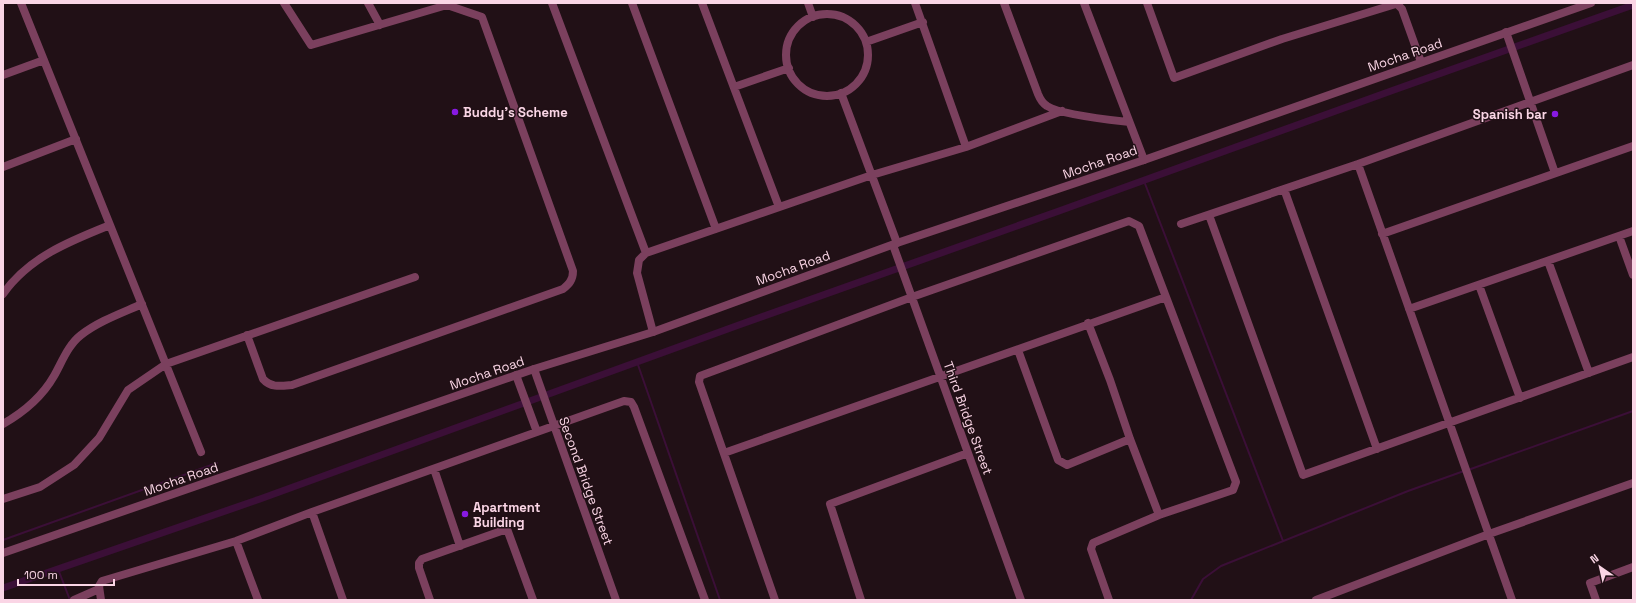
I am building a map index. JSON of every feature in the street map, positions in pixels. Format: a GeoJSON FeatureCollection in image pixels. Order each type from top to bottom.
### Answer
{"type":"FeatureCollection","features":[{"type":"Feature","properties":{"kind":"street"},"geometry":{"type":"LineString","coordinates":[[21,3],[201,452]]}},
{"type":"Feature","properties":{"kind":"street"},"geometry":{"type":"LineString","coordinates":[[247,335],[263,379],[272,386],[292,385],[562,290],[571,281],[573,271],[482,17],[446,4],[311,45],[284,3]]}},
{"type":"Feature","properties":{"kind":"street"},"geometry":{"type":"LineString","coordinates":[[368,3],[380,25]]}},
{"type":"Feature","properties":{"kind":"street"},"geometry":{"type":"LineString","coordinates":[[552,3],[646,253]]}},
{"type":"Feature","properties":{"kind":"street"},"geometry":{"type":"LineString","coordinates":[[632,3],[716,229]]}},
{"type":"Feature","properties":{"kind":"street"},"geometry":{"type":"LineString","coordinates":[[702,3],[779,208]]}},
{"type":"Feature","properties":{"kind":"street"},"geometry":{"type":"LineString","coordinates":[[808,3],[813,17]]}},
{"type":"Feature","properties":{"kind":"street"},"geometry":{"type":"LineString","coordinates":[[915,3],[966,147]]}},
{"type":"Feature","properties":{"kind":"street"},"geometry":{"type":"LineString","coordinates":[[1004,3],[1041,100],[1048,107],[1062,111],[1128,122]]}},
{"type":"Feature","properties":{"kind":"street"},"geometry":{"type":"LineString","coordinates":[[1084,3],[1128,122],[1144,160]]}},
{"type":"Feature","properties":{"kind":"street"},"geometry":{"type":"LineString","coordinates":[[1147,3],[1174,78],[1282,39],[1399,4],[1421,62]]}},
{"type":"Feature","properties":{"kind":"street","name":"Mocha Road"},"geometry":{"type":"LineString","coordinates":[[3,553],[516,375],[653,332],[895,244],[1144,160],[1421,62],[1507,36],[1591,3]]}},
{"type":"Feature","properties":{"kind":"street"},"geometry":{"type":"LineString","coordinates":[[826,14],[845,18],[856,25],[866,42],[868,54],[864,72],[852,87],[841,93],[829,95],[810,92],[795,80],[789,68],[787,50],[790,38],[802,23],[813,17],[826,14]]}},
{"type":"Feature","properties":{"kind":"street"},"geometry":{"type":"LineString","coordinates":[[866,42],[922,22]]}},
{"type":"Feature","properties":{"kind":"street"},"geometry":{"type":"LineString","coordinates":[[1507,36],[1555,173]]}},
{"type":"Feature","properties":{"kind":"street"},"geometry":{"type":"LineString","coordinates":[[3,75],[44,60]]}},
{"type":"Feature","properties":{"kind":"street"},"geometry":{"type":"LineString","coordinates":[[1181,224],[1358,164],[1633,65]]}},
{"type":"Feature","properties":{"kind":"street"},"geometry":{"type":"LineString","coordinates":[[734,87],[789,68]]}},
{"type":"Feature","properties":{"kind":"street","name":"Third Bridge Street"},"geometry":{"type":"LineString","coordinates":[[841,93],[872,175],[895,244],[898,258],[1019,600]]}},
{"type":"Feature","properties":{"kind":"street"},"geometry":{"type":"LineString","coordinates":[[653,332],[636,273],[639,260],[646,253],[872,175],[966,147],[1062,111]]}},
{"type":"Feature","properties":{"kind":"street"},"geometry":{"type":"LineString","coordinates":[[3,167],[76,139]]}},
{"type":"Feature","properties":{"kind":"street"},"geometry":{"type":"LineString","coordinates":[[1382,234],[1633,146]]}},
{"type":"Feature","properties":{"kind":"street"},"geometry":{"type":"LineString","coordinates":[[1358,164],[1512,600]]}},
{"type":"Feature","properties":{"kind":"street"},"geometry":{"type":"LineString","coordinates":[[1284,189],[1377,448]]}},
{"type":"Feature","properties":{"kind":"street"},"geometry":{"type":"LineString","coordinates":[[1209,215],[1303,475],[1633,357]]}},
{"type":"Feature","properties":{"kind":"street"},"geometry":{"type":"LineString","coordinates":[[775,600],[699,382],[700,376],[912,297],[1129,221],[1139,226],[1236,482],[1233,490],[1159,515],[1093,543],[1091,549],[1109,600]]}},
{"type":"Feature","properties":{"kind":"street"},"geometry":{"type":"LineString","coordinates":[[3,294],[10,283],[46,254],[70,241],[110,225]]}},
{"type":"Feature","properties":{"kind":"street"},"geometry":{"type":"LineString","coordinates":[[1409,309],[1633,231]]}},
{"type":"Feature","properties":{"kind":"street"},"geometry":{"type":"LineString","coordinates":[[1619,236],[1633,275]]}},
{"type":"Feature","properties":{"kind":"street"},"geometry":{"type":"LineString","coordinates":[[1548,261],[1589,373]]}},
{"type":"Feature","properties":{"kind":"street"},"geometry":{"type":"LineString","coordinates":[[3,499],[40,487],[74,465],[99,438],[128,390],[166,364],[415,277]]}},
{"type":"Feature","properties":{"kind":"street"},"geometry":{"type":"LineString","coordinates":[[1478,285],[1520,398]]}},
{"type":"Feature","properties":{"kind":"street"},"geometry":{"type":"LineString","coordinates":[[724,453],[940,376],[1018,350],[1088,323],[1166,297]]}},
{"type":"Feature","properties":{"kind":"street"},"geometry":{"type":"LineString","coordinates":[[3,424],[19,415],[40,396],[54,377],[65,354],[81,335],[99,323],[142,304]]}},
{"type":"Feature","properties":{"kind":"street"},"geometry":{"type":"LineString","coordinates":[[1088,323],[1159,515]]}},
{"type":"Feature","properties":{"kind":"street"},"geometry":{"type":"LineString","coordinates":[[1018,350],[1058,460],[1067,465],[1130,439]]}},
{"type":"Feature","properties":{"kind":"street","name":"Second Bridge Street"},"geometry":{"type":"LineString","coordinates":[[534,369],[616,600]]}},
{"type":"Feature","properties":{"kind":"street"},"geometry":{"type":"LineString","coordinates":[[516,375],[537,432]]}},
{"type":"Feature","properties":{"kind":"street"},"geometry":{"type":"LineString","coordinates":[[101,600],[98,586],[102,581],[236,541],[312,512],[624,401],[631,402],[634,407],[704,600]]}},
{"type":"Feature","properties":{"kind":"street"},"geometry":{"type":"LineString","coordinates":[[861,600],[830,504],[968,453]]}},
{"type":"Feature","properties":{"kind":"street"},"geometry":{"type":"LineString","coordinates":[[434,469],[460,546]]}},
{"type":"Feature","properties":{"kind":"street"},"geometry":{"type":"LineString","coordinates":[[1316,600],[1489,534],[1633,483]]}},
{"type":"Feature","properties":{"kind":"street"},"geometry":{"type":"LineString","coordinates":[[312,512],[343,600]]}},
{"type":"Feature","properties":{"kind":"street"},"geometry":{"type":"LineString","coordinates":[[430,600],[419,568],[419,563],[422,559],[507,529],[533,600]]}},
{"type":"Feature","properties":{"kind":"street"},"geometry":{"type":"LineString","coordinates":[[236,541],[258,600]]}},
{"type":"Feature","properties":{"kind":"street"},"geometry":{"type":"LineString","coordinates":[[1596,600],[1590,583],[1633,567]]}},
{"type":"Feature","properties":{"kind":"street"},"geometry":{"type":"LineString","coordinates":[[75,599],[99,589]]}},
{"type":"Feature","properties":{"kind":"waterway"},"geometry":{"type":"LineString","coordinates":[[3,588],[260,499],[736,326],[1633,5]]}},
{"type":"Feature","properties":{"kind":"waterway"},"geometry":{"type":"LineString","coordinates":[[1144,181],[1283,541]]}},
{"type":"Feature","properties":{"kind":"waterway"},"geometry":{"type":"LineString","coordinates":[[637,362],[720,600]]}},
{"type":"Feature","properties":{"kind":"waterway"},"geometry":{"type":"LineString","coordinates":[[1468,470],[1633,411]]}},
{"type":"Feature","properties":{"kind":"waterway"},"geometry":{"type":"LineString","coordinates":[[3,540],[217,463]]}},
{"type":"Feature","properties":{"kind":"waterway"},"geometry":{"type":"LineString","coordinates":[[1191,600],[1203,579],[1221,566],[1408,491],[1464,471]]}},
{"type":"Feature","properties":{"kind":"waterway"},"geometry":{"type":"LineString","coordinates":[[58,569],[70,600]]}},
{"type":"Feature","properties":{"kind":"place","name":"Buddy’s Scheme"},"geometry":{"type":"Point","coordinates":[455,112]}},
{"type":"Feature","properties":{"kind":"place","name":"Spanish bar"},"geometry":{"type":"Point","coordinates":[1555,114]}},
{"type":"Feature","properties":{"kind":"place","name":"Apartment Building"},"geometry":{"type":"Point","coordinates":[465,514]}}]}
